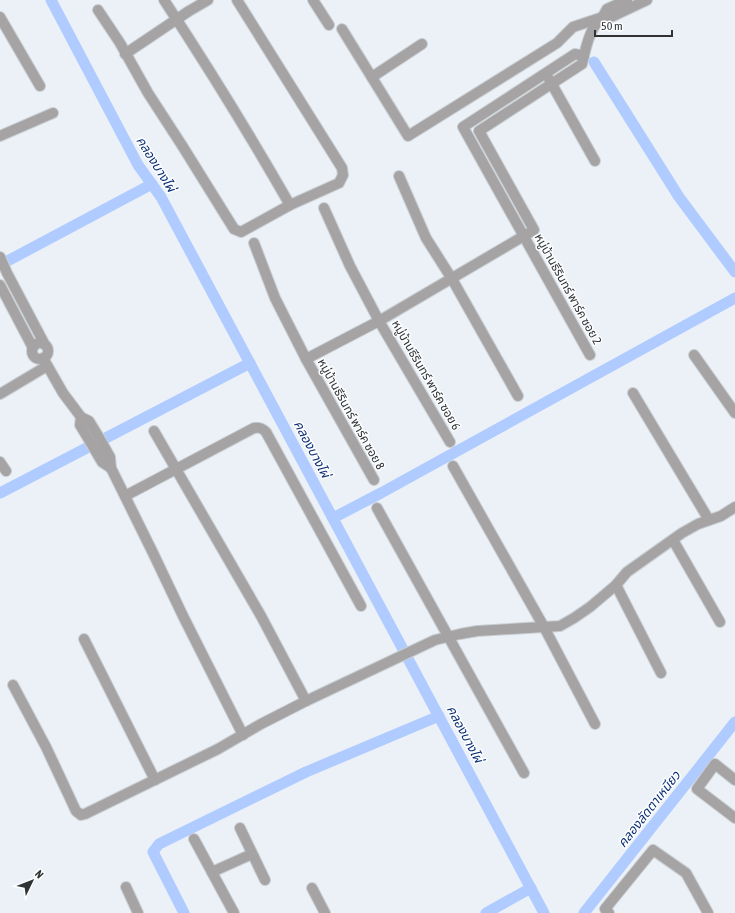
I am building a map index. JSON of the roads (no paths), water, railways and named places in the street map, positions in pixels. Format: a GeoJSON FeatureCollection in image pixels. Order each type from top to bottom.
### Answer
{"type":"FeatureCollection","features":[{"type":"Feature","properties":{"kind":"street"},"geometry":{"type":"LineString","coordinates":[[164,0],[214,77],[290,204]]}},
{"type":"Feature","properties":{"kind":"street"},"geometry":{"type":"LineString","coordinates":[[126,54],[176,19],[208,0]]}},
{"type":"Feature","properties":{"kind":"street"},"geometry":{"type":"LineString","coordinates":[[98,10],[120,43],[148,93],[234,229],[241,232],[290,204],[339,183],[343,175],[342,168],[237,0]]}},
{"type":"Feature","properties":{"kind":"street"},"geometry":{"type":"LineString","coordinates":[[313,0],[329,25]]}},
{"type":"Feature","properties":{"kind":"street"},"geometry":{"type":"LineString","coordinates":[[306,359],[379,321],[534,230],[479,131],[582,64],[588,40],[593,28],[603,17],[606,9],[627,0]]}},
{"type":"Feature","properties":{"kind":"street"},"geometry":{"type":"LineString","coordinates":[[342,29],[408,136],[557,43],[573,27],[603,17],[611,17],[647,0]]}},
{"type":"Feature","properties":{"kind":"street"},"geometry":{"type":"LineString","coordinates":[[0,17],[40,86]]}},
{"type":"Feature","properties":{"kind":"street"},"geometry":{"type":"LineString","coordinates":[[372,77],[422,44]]}},
{"type":"Feature","properties":{"kind":"street"},"geometry":{"type":"LineString","coordinates":[[584,56],[575,54],[546,73],[595,161]]}},
{"type":"Feature","properties":{"kind":"street","name":"หมู่บ้านธีรินทร์ พาร์ค ซอย 2"},"geometry":{"type":"LineString","coordinates":[[546,73],[463,127],[590,355]]}},
{"type":"Feature","properties":{"kind":"street"},"geometry":{"type":"LineString","coordinates":[[0,136],[53,113]]}},
{"type":"Feature","properties":{"kind":"street"},"geometry":{"type":"LineString","coordinates":[[399,176],[426,238],[452,279],[518,396]]}},
{"type":"Feature","properties":{"kind":"street"},"geometry":{"type":"LineString","coordinates":[[496,185],[506,180]]}},
{"type":"Feature","properties":{"kind":"street","name":"หมู่บ้านธีรินทร์ พาร์ค ซอย 6"},"geometry":{"type":"LineString","coordinates":[[324,208],[350,266],[379,321],[450,442]]}},
{"type":"Feature","properties":{"kind":"street","name":"หมู่บ้านธีรินทร์ พาร์ค ซอย 8"},"geometry":{"type":"LineString","coordinates":[[254,243],[275,298],[306,359],[374,480]]}},
{"type":"Feature","properties":{"kind":"street"},"geometry":{"type":"LineString","coordinates":[[0,257],[48,349],[45,356],[45,362]]}},
{"type":"Feature","properties":{"kind":"street"},"geometry":{"type":"LineString","coordinates":[[0,285],[33,348],[32,350],[34,355],[45,362],[61,389],[81,417],[89,421],[97,434],[102,452],[102,462],[111,468],[243,735]]}},
{"type":"Feature","properties":{"kind":"street"},"geometry":{"type":"LineString","coordinates":[[7,300],[19,294]]}},
{"type":"Feature","properties":{"kind":"street"},"geometry":{"type":"LineString","coordinates":[[33,348],[38,343],[45,345]]}},
{"type":"Feature","properties":{"kind":"street"},"geometry":{"type":"LineString","coordinates":[[694,355],[735,413]]}},
{"type":"Feature","properties":{"kind":"street"},"geometry":{"type":"LineString","coordinates":[[0,394],[45,362]]}},
{"type":"Feature","properties":{"kind":"street"},"geometry":{"type":"LineString","coordinates":[[633,393],[709,520]]}},
{"type":"Feature","properties":{"kind":"street"},"geometry":{"type":"LineString","coordinates":[[81,417],[80,425],[89,440],[102,452]]}},
{"type":"Feature","properties":{"kind":"street"},"geometry":{"type":"LineString","coordinates":[[125,496],[254,428],[262,428],[266,432],[361,606]]}},
{"type":"Feature","properties":{"kind":"street"},"geometry":{"type":"LineString","coordinates":[[154,431],[261,616],[306,700]]}},
{"type":"Feature","properties":{"kind":"street"},"geometry":{"type":"LineString","coordinates":[[0,462],[6,472]]}},
{"type":"Feature","properties":{"kind":"street"},"geometry":{"type":"LineString","coordinates":[[453,466],[544,627],[595,724]]}},
{"type":"Feature","properties":{"kind":"street"},"geometry":{"type":"LineString","coordinates":[[13,685],[46,747],[76,812],[81,815],[218,749],[306,700],[435,640],[477,631],[560,626],[567,623],[590,607],[616,585],[627,572],[682,533],[698,524],[721,516],[735,507]]}},
{"type":"Feature","properties":{"kind":"street"},"geometry":{"type":"LineString","coordinates":[[377,508],[524,773]]}},
{"type":"Feature","properties":{"kind":"street"},"geometry":{"type":"LineString","coordinates":[[673,540],[720,622]]}},
{"type":"Feature","properties":{"kind":"street"},"geometry":{"type":"LineString","coordinates":[[616,585],[661,673]]}},
{"type":"Feature","properties":{"kind":"street"},"geometry":{"type":"LineString","coordinates":[[84,639],[155,780]]}},
{"type":"Feature","properties":{"kind":"street"},"geometry":{"type":"LineString","coordinates":[[735,780],[715,764],[697,789],[735,818]]}},
{"type":"Feature","properties":{"kind":"street"},"geometry":{"type":"LineString","coordinates":[[240,828],[265,880]]}},
{"type":"Feature","properties":{"kind":"street"},"geometry":{"type":"LineString","coordinates":[[194,839],[234,912]]}},
{"type":"Feature","properties":{"kind":"street"},"geometry":{"type":"LineString","coordinates":[[609,913],[605,909],[653,850],[686,873],[708,913]]}},
{"type":"Feature","properties":{"kind":"street"},"geometry":{"type":"LineString","coordinates":[[212,872],[252,854]]}},
{"type":"Feature","properties":{"kind":"street"},"geometry":{"type":"LineString","coordinates":[[126,887],[138,913]]}},
{"type":"Feature","properties":{"kind":"street"},"geometry":{"type":"LineString","coordinates":[[312,888],[324,913]]}},
{"type":"Feature","properties":{"kind":"waterway","name":"คลองบางไผ่"},"geometry":{"type":"LineString","coordinates":[[51,0],[138,165],[161,197],[544,913]]}},
{"type":"Feature","properties":{"kind":"waterway"},"geometry":{"type":"LineString","coordinates":[[594,62],[679,197],[735,272]]}},
{"type":"Feature","properties":{"kind":"waterway"},"geometry":{"type":"LineString","coordinates":[[0,265],[152,184]]}},
{"type":"Feature","properties":{"kind":"waterway"},"geometry":{"type":"LineString","coordinates":[[333,518],[735,298]]}},
{"type":"Feature","properties":{"kind":"waterway"},"geometry":{"type":"LineString","coordinates":[[0,493],[250,363]]}},
{"type":"Feature","properties":{"kind":"waterway"},"geometry":{"type":"LineString","coordinates":[[184,913],[153,852],[159,844],[306,772],[439,716]]}},
{"type":"Feature","properties":{"kind":"waterway","name":"คลองลัดตาเหนียว"},"geometry":{"type":"LineString","coordinates":[[584,913],[735,722]]}},
{"type":"Feature","properties":{"kind":"waterway"},"geometry":{"type":"LineString","coordinates":[[486,913],[531,888]]}}]}
